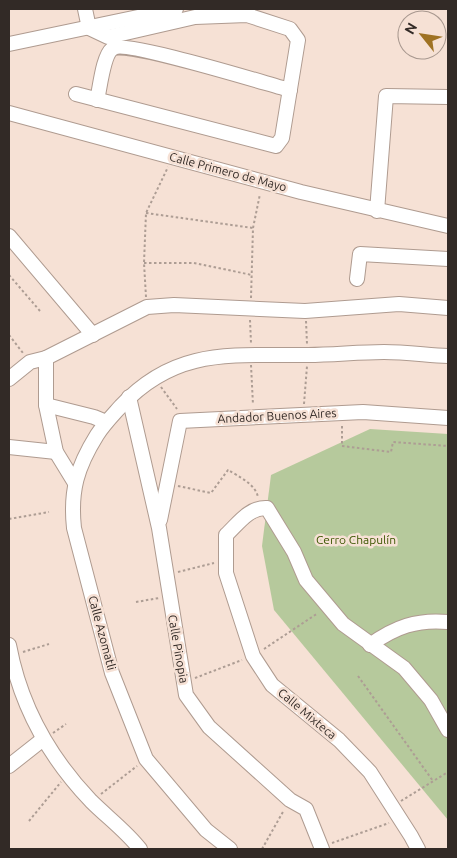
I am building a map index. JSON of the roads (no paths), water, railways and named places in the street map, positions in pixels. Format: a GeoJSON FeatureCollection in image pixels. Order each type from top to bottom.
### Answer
{"type":"FeatureCollection","features":[{"type":"Feature","properties":{"kind":"street"},"geometry":{"type":"LineString","coordinates":[[85,9],[89,28]]}},
{"type":"Feature","properties":{"kind":"street"},"geometry":{"type":"LineString","coordinates":[[9,44],[176,9]]}},
{"type":"Feature","properties":{"kind":"street"},"geometry":{"type":"LineString","coordinates":[[76,94],[276,146],[282,138],[298,40],[290,29],[247,15],[194,17],[108,37],[89,28]]}},
{"type":"Feature","properties":{"kind":"street"},"geometry":{"type":"LineString","coordinates":[[98,100],[107,56],[111,49],[116,46],[150,52],[290,90]]}},
{"type":"Feature","properties":{"kind":"street"},"geometry":{"type":"LineString","coordinates":[[377,211],[386,96],[448,97]]}},
{"type":"Feature","properties":{"kind":"street","name":"Calle Primero de Mayo"},"geometry":{"type":"LineString","coordinates":[[9,113],[263,182],[377,211],[448,226]]}},
{"type":"Feature","properties":{"kind":"street"},"geometry":{"type":"LineString","coordinates":[[9,236],[93,335]]}},
{"type":"Feature","properties":{"kind":"street"},"geometry":{"type":"LineString","coordinates":[[357,279],[360,254],[448,259]]}},
{"type":"Feature","properties":{"kind":"street"},"geometry":{"type":"LineString","coordinates":[[9,379],[30,362],[46,358],[147,307],[174,305],[305,311],[399,304],[448,308]]}},
{"type":"Feature","properties":{"kind":"street","name":"Calle Azomatli"},"geometry":{"type":"LineString","coordinates":[[230,849],[206,830],[146,759],[112,673],[76,538],[72,506],[75,483],[82,459],[106,422],[129,397],[154,376],[171,368],[206,358],[385,352],[448,356]]}},
{"type":"Feature","properties":{"kind":"street"},"geometry":{"type":"LineString","coordinates":[[46,358],[46,405],[56,452],[75,483]]}},
{"type":"Feature","properties":{"kind":"street"},"geometry":{"type":"LineString","coordinates":[[129,397],[159,494]]}},
{"type":"Feature","properties":{"kind":"street"},"geometry":{"type":"LineString","coordinates":[[46,405],[94,417],[106,422]]}},
{"type":"Feature","properties":{"kind":"street","name":"Andador Buenos Aires"},"geometry":{"type":"LineString","coordinates":[[159,494],[180,421],[363,412],[448,418]]}},
{"type":"Feature","properties":{"kind":"street"},"geometry":{"type":"LineString","coordinates":[[9,447],[56,452]]}},
{"type":"Feature","properties":{"kind":"street","name":"Calle Pinopia"},"geometry":{"type":"LineString","coordinates":[[159,494],[159,528],[186,695],[209,727],[290,800],[306,809],[321,848]]}},
{"type":"Feature","properties":{"kind":"street","name":"Calle Mixteca"},"geometry":{"type":"LineString","coordinates":[[370,645],[343,624],[306,580],[294,552],[267,508],[254,510],[226,535],[226,573],[253,656],[272,685],[339,740],[370,772],[418,849]]}},
{"type":"Feature","properties":{"kind":"street"},"geometry":{"type":"LineString","coordinates":[[448,622],[425,620],[390,630],[370,645],[404,668],[431,700],[448,730]]}},
{"type":"Feature","properties":{"kind":"street"},"geometry":{"type":"LineString","coordinates":[[9,652],[26,702],[42,740],[67,775],[140,849]]}},
{"type":"Feature","properties":{"kind":"street"},"geometry":{"type":"LineString","coordinates":[[9,766],[42,740]]}},
{"type":"Feature","properties":{"kind":"park label","name":"Cerro Chapulín"},"geometry":{"type":"Point","coordinates":[356,540]}}]}
